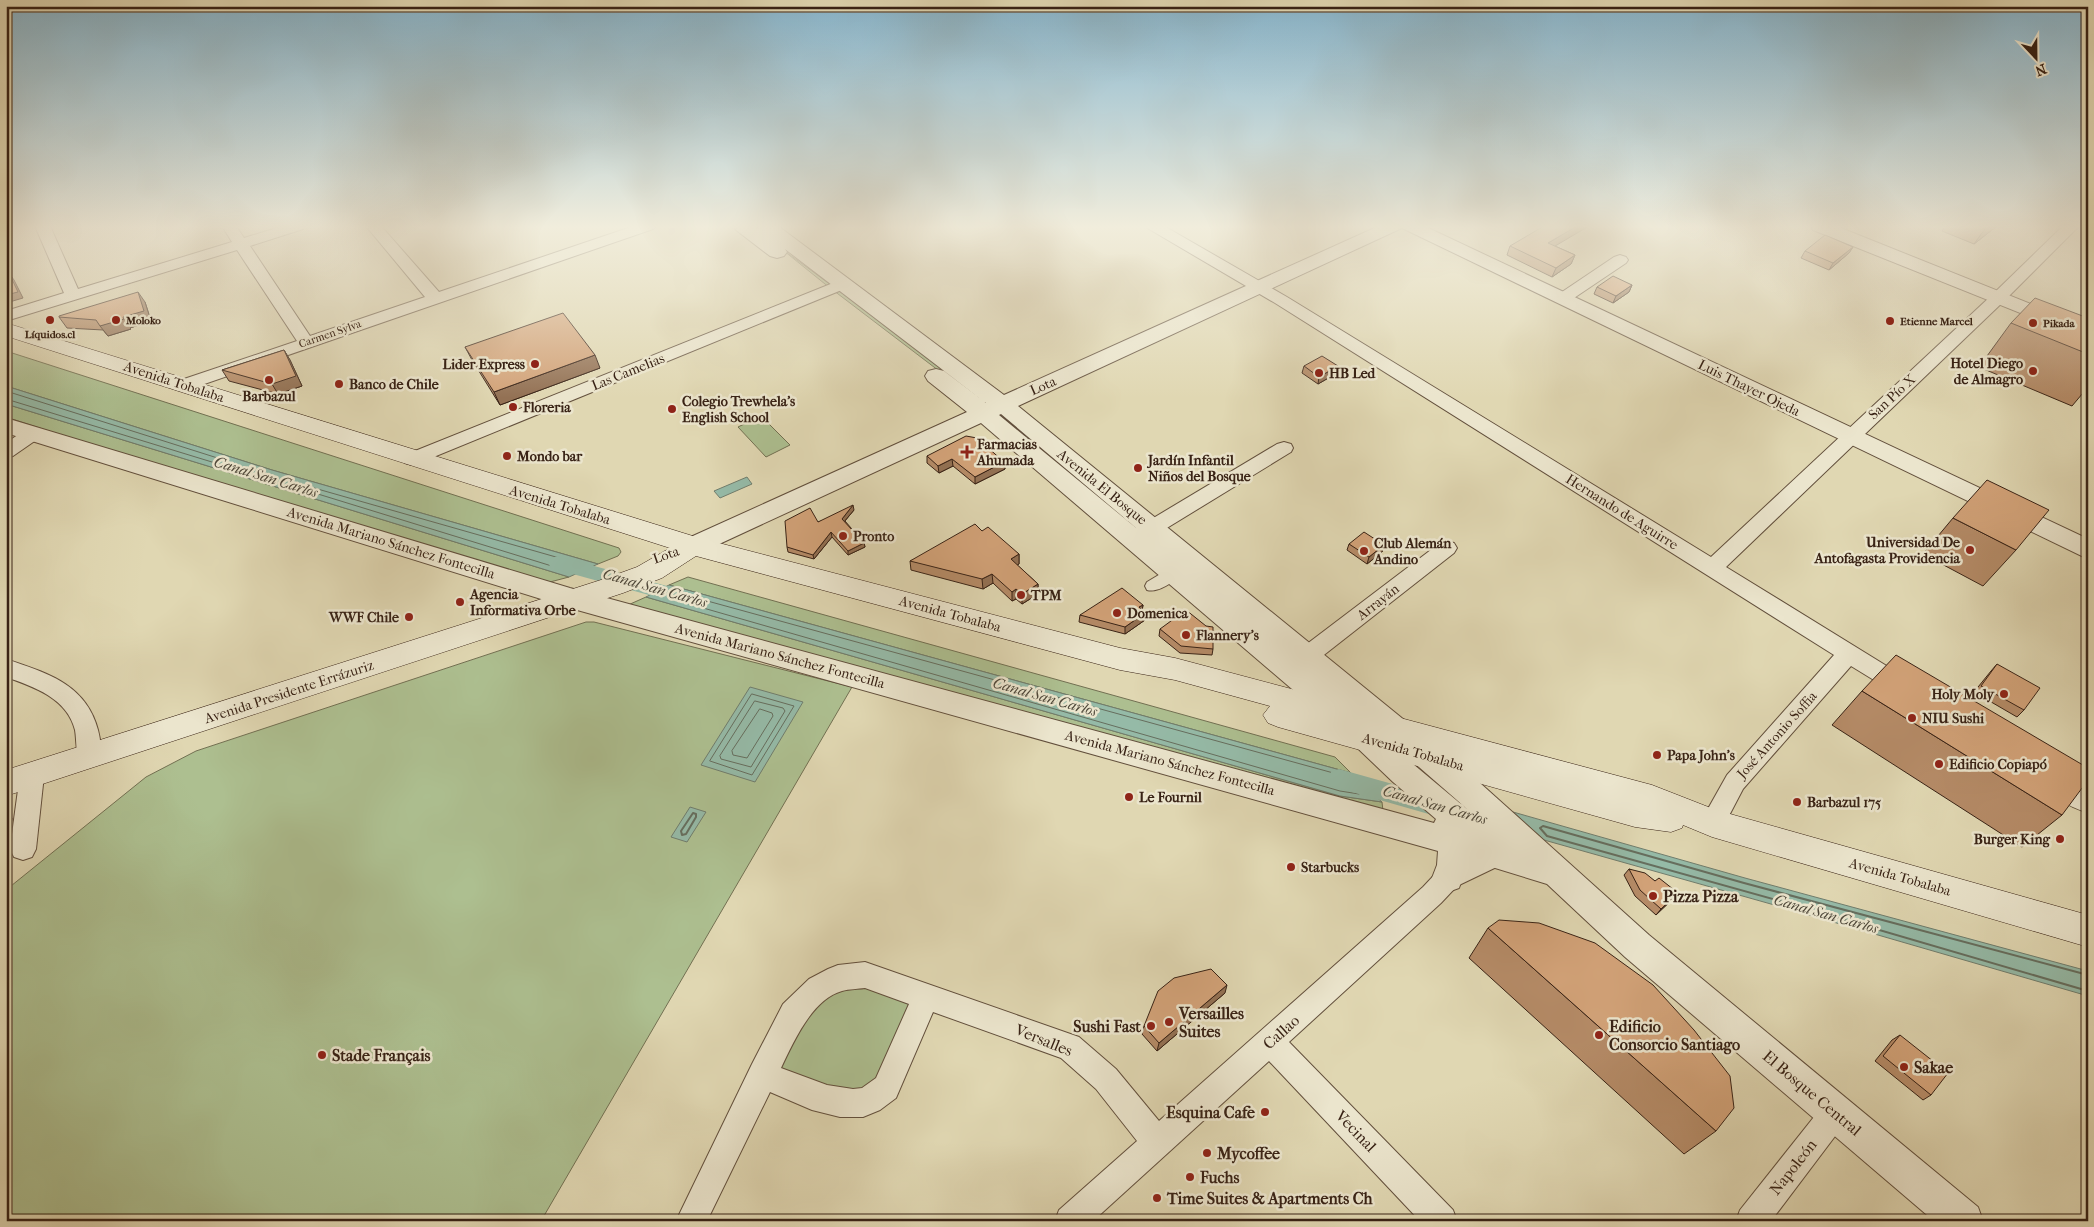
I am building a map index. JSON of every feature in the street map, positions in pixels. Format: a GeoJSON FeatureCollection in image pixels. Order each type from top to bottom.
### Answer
{"type":"FeatureCollection","features":[{"type":"Feature","properties":{"kind":"main road","name":"Avenida Tobalaba"},"geometry":{"type":"LineString","coordinates":[[6,329],[412,459],[693,546],[1120,659],[1174,669],[1337,711],[1436,763],[1635,813],[1712,823]]}},
{"type":"Feature","properties":{"kind":"main road","name":"Lota"},"geometry":{"type":"LineString","coordinates":[[570,598],[618,580],[693,546]]}},
{"type":"Feature","properties":{"kind":"main road","name":"Avenida Presidente Errázuriz"},"geometry":{"type":"LineString","coordinates":[[19,779],[528,614],[570,598]]}},
{"type":"Feature","properties":{"kind":"main road","name":"Avenida Tobalaba"},"geometry":{"type":"LineString","coordinates":[[1120,659],[1153,680],[1652,798],[1712,823],[2088,931]]}},
{"type":"Feature","properties":{"kind":"street"},"geometry":{"type":"LineString","coordinates":[[67,283],[72,294]]}},
{"type":"Feature","properties":{"kind":"street"},"geometry":{"type":"LineString","coordinates":[[6,316],[108,283]]}},
{"type":"Feature","properties":{"kind":"street"},"geometry":{"type":"LineString","coordinates":[[267,283],[306,342]]}},
{"type":"Feature","properties":{"kind":"street"},"geometry":{"type":"LineString","coordinates":[[423,283],[436,298]]}},
{"type":"Feature","properties":{"kind":"street","name":"Carmen Sylva"},"geometry":{"type":"LineString","coordinates":[[184,385],[479,283]]}},
{"type":"Feature","properties":{"kind":"street","name":"Avenida El Bosque"},"geometry":{"type":"LineString","coordinates":[[828,283],[993,409],[1143,534],[1307,656],[1381,733]]}},
{"type":"Feature","properties":{"kind":"street","name":"Avenida El Bosque"},"geometry":{"type":"LineString","coordinates":[[830,283],[835,288]]}},
{"type":"Feature","properties":{"kind":"street","name":"Hernando de Aguirre"},"geometry":{"type":"LineString","coordinates":[[1253,283],[1923,699]]}},
{"type":"Feature","properties":{"kind":"street","name":"Lota"},"geometry":{"type":"LineString","coordinates":[[693,546],[1267,283]]}},
{"type":"Feature","properties":{"kind":"street","name":"Luis Thayer Ojeda"},"geometry":{"type":"LineString","coordinates":[[1529,283],[2088,550]]}},
{"type":"Feature","properties":{"kind":"street"},"geometry":{"type":"LineString","coordinates":[[1562,299],[1585,283]]}},
{"type":"Feature","properties":{"kind":"street"},"geometry":{"type":"LineString","coordinates":[[1962,283],[2088,334]]}},
{"type":"Feature","properties":{"kind":"street","name":"San Pío X"},"geometry":{"type":"LineString","coordinates":[[1712,568],[2013,283]]}},
{"type":"Feature","properties":{"kind":"street","name":"Las Camelias"},"geometry":{"type":"LineString","coordinates":[[412,459],[835,288]]}},
{"type":"Feature","properties":{"kind":"street","name":"Avenida Mariano Sánchez Fontecilla"},"geometry":{"type":"LineString","coordinates":[[6,425],[570,598],[1439,820],[1508,846]]}},
{"type":"Feature","properties":{"kind":"street"},"geometry":{"type":"LineString","coordinates":[[6,452],[32,434]]}},
{"type":"Feature","properties":{"kind":"street"},"geometry":{"type":"LineString","coordinates":[[1143,534],[1284,448]]}},
{"type":"Feature","properties":{"kind":"street","name":"Avenida El Bosque"},"geometry":{"type":"LineString","coordinates":[[1143,534],[1162,579],[1262,648],[1337,711]]}},
{"type":"Feature","properties":{"kind":"street","name":"Arrayán"},"geometry":{"type":"LineString","coordinates":[[1307,656],[1447,548]]}},
{"type":"Feature","properties":{"kind":"street"},"geometry":{"type":"LineString","coordinates":[[1262,648],[1287,654],[1307,656]]}},
{"type":"Feature","properties":{"kind":"street","name":"José Antonio Soffia"},"geometry":{"type":"LineString","coordinates":[[1712,823],[1735,782],[1848,652]]}},
{"type":"Feature","properties":{"kind":"street"},"geometry":{"type":"LineString","coordinates":[[6,668],[50,685],[71,699],[86,722],[89,736],[89,757]]}},
{"type":"Feature","properties":{"kind":"street"},"geometry":{"type":"LineString","coordinates":[[1381,733],[1403,773],[1439,820],[1454,860],[1448,878]]}},
{"type":"Feature","properties":{"kind":"street","name":"El Bosque Central"},"geometry":{"type":"LineString","coordinates":[[1436,763],[1508,846],[1636,946],[1964,1221]]}},
{"type":"Feature","properties":{"kind":"street"},"geometry":{"type":"LineString","coordinates":[[2038,772],[2088,803]]}},
{"type":"Feature","properties":{"kind":"street"},"geometry":{"type":"LineString","coordinates":[[19,779],[23,849]]}},
{"type":"Feature","properties":{"kind":"street","name":"El Bosque Central"},"geometry":{"type":"LineString","coordinates":[[1508,846],[1558,873],[1636,946]]}},
{"type":"Feature","properties":{"kind":"street","name":"Callao"},"geometry":{"type":"LineString","coordinates":[[1070,1221],[1432,895],[1448,878],[1508,846]]}},
{"type":"Feature","properties":{"kind":"street","name":"Versalles"},"geometry":{"type":"LineString","coordinates":[[691,1221],[793,1014],[819,988],[838,978],[865,975],[1069,1047],[1087,1059],[1101,1073],[1157,1143]]}},
{"type":"Feature","properties":{"kind":"street"},"geometry":{"type":"LineString","coordinates":[[762,1074],[844,1104],[863,1102],[886,1088],[926,997]]}},
{"type":"Feature","properties":{"kind":"street","name":"Vecinal"},"geometry":{"type":"LineString","coordinates":[[1270,1042],[1442,1221]]}},
{"type":"Feature","properties":{"kind":"street","name":"Napoleón"},"geometry":{"type":"LineString","coordinates":[[1751,1221],[1836,1113]]}},
{"type":"Feature","properties":{"kind":"shaded area"},"geometry":{"type":"Polygon","coordinates":[[[829,283],[974,390],[1274,641],[968,393],[825,284],[829,283]]]}},
{"type":"Feature","properties":{"kind":"shaded area"},"geometry":{"type":"Polygon","coordinates":[[[6,351],[619,548],[621,552],[618,556],[598,564],[272,470],[6,386],[6,351]]]}},
{"type":"Feature","properties":{"kind":"shaded area"},"geometry":{"type":"Polygon","coordinates":[[[6,404],[569,577],[550,582],[349,529],[6,417],[6,404]]]}},
{"type":"Feature","properties":{"kind":"shaded area"},"geometry":{"type":"Polygon","coordinates":[[[761,416],[790,445],[766,457],[738,427],[761,416]]]}},
{"type":"Feature","properties":{"kind":"shaded area"},"geometry":{"type":"Polygon","coordinates":[[[688,577],[1335,757],[1351,773],[669,585],[688,577]]]}},
{"type":"Feature","properties":{"kind":"shaded area"},"geometry":{"type":"Polygon","coordinates":[[[646,597],[1340,796],[1382,802],[1384,820],[628,605],[646,597]]]}},
{"type":"Feature","properties":{"kind":"shaded area","name":"Stade Français"},"geometry":{"type":"Polygon","coordinates":[[[586,622],[594,622],[852,687],[541,1221],[6,1221],[6,890],[146,777],[196,751],[586,622]]]}},
{"type":"Feature","properties":{"kind":"shaded area"},"geometry":{"type":"Polygon","coordinates":[[[866,982],[917,1001],[880,1086],[862,1097],[773,1071],[799,1016],[827,992],[866,982]]]}},
{"type":"Feature","properties":{"kind":"water"},"geometry":{"type":"Polygon","coordinates":[[[6,386],[272,470],[598,564],[569,577],[6,404],[6,386]]]}},
{"type":"Feature","properties":{"kind":"water"},"geometry":{"type":"Polygon","coordinates":[[[747,477],[752,484],[720,498],[714,491],[747,477]]]}},
{"type":"Feature","properties":{"kind":"water"},"geometry":{"type":"Polygon","coordinates":[[[669,585],[1351,773],[1382,802],[1340,796],[646,597],[669,585]]]}},
{"type":"Feature","properties":{"kind":"water"},"geometry":{"type":"Polygon","coordinates":[[[750,687],[803,702],[755,782],[701,765],[750,687]]]}},
{"type":"Feature","properties":{"kind":"water"},"geometry":{"type":"Polygon","coordinates":[[[690,807],[706,812],[687,842],[671,837],[690,807]]]}},
{"type":"Feature","properties":{"kind":"water"},"geometry":{"type":"Polygon","coordinates":[[[1513,812],[1745,878],[2088,971],[2088,996],[1544,840],[1513,812]]]}},
{"type":"Feature","properties":{"kind":"building"},"geometry":{"type":"Polygon","coordinates":[[[6,283],[14,283],[18,292],[6,295],[6,283]]]}},
{"type":"Feature","properties":{"kind":"building"},"geometry":{"type":"Polygon","coordinates":[[[1602,283],[1628,283],[1632,285],[1616,296],[1597,287],[1602,283]]]}},
{"type":"Feature","properties":{"kind":"building"},"geometry":{"type":"Polygon","coordinates":[[[138,292],[144,311],[123,317],[124,319],[100,326],[96,320],[59,317],[59,316],[138,292]]]}},
{"type":"Feature","properties":{"kind":"building"},"geometry":{"type":"Polygon","coordinates":[[[2035,298],[2088,318],[2088,354],[2011,323],[2035,298]]]}},
{"type":"Feature","properties":{"kind":"building","name":"Lider Express"},"geometry":{"type":"Polygon","coordinates":[[[563,313],[595,355],[494,392],[465,347],[563,313]]]}},
{"type":"Feature","properties":{"kind":"building"},"geometry":{"type":"Polygon","coordinates":[[[284,350],[296,376],[272,384],[222,370],[284,350]]]}},
{"type":"Feature","properties":{"kind":"building"},"geometry":{"type":"Polygon","coordinates":[[[1322,356],[1338,366],[1319,377],[1304,366],[1322,356]]]}},
{"type":"Feature","properties":{"kind":"building"},"geometry":{"type":"Polygon","coordinates":[[[966,436],[977,438],[1004,462],[975,477],[952,459],[938,466],[927,456],[966,436]]]}},
{"type":"Feature","properties":{"kind":"building"},"geometry":{"type":"Polygon","coordinates":[[[1987,480],[2049,510],[2016,550],[1953,518],[1987,480]]]}},
{"type":"Feature","properties":{"kind":"building"},"geometry":{"type":"Polygon","coordinates":[[[853,505],[842,519],[864,543],[848,551],[831,532],[813,555],[787,547],[785,521],[810,508],[818,522],[853,505]]]}},
{"type":"Feature","properties":{"kind":"building"},"geometry":{"type":"Polygon","coordinates":[[[975,524],[982,531],[988,527],[1019,554],[1011,559],[1038,584],[1022,594],[1016,589],[1012,592],[992,574],[982,579],[910,561],[975,524]]]}},
{"type":"Feature","properties":{"kind":"building"},"geometry":{"type":"Polygon","coordinates":[[[1364,532],[1384,545],[1369,557],[1349,544],[1364,532]]]}},
{"type":"Feature","properties":{"kind":"building","name":"Domenica"},"geometry":{"type":"Polygon","coordinates":[[[1122,588],[1143,605],[1139,607],[1145,613],[1125,627],[1080,615],[1122,588]]]}},
{"type":"Feature","properties":{"kind":"building","name":"Flannery's"},"geometry":{"type":"Polygon","coordinates":[[[1186,610],[1206,626],[1213,627],[1213,649],[1181,646],[1160,629],[1186,610]]]}},
{"type":"Feature","properties":{"kind":"building"},"geometry":{"type":"Polygon","coordinates":[[[1896,655],[2088,768],[2088,780],[2062,815],[1862,691],[1896,655]]]}},
{"type":"Feature","properties":{"kind":"building","name":"Holy Moly"},"geometry":{"type":"Polygon","coordinates":[[[1997,664],[2040,688],[2024,710],[1981,686],[1997,664]]]}},
{"type":"Feature","properties":{"kind":"building"},"geometry":{"type":"Polygon","coordinates":[[[1629,869],[1645,873],[1655,881],[1659,878],[1678,893],[1661,909],[1640,890],[1629,869]]]}},
{"type":"Feature","properties":{"kind":"building"},"geometry":{"type":"Polygon","coordinates":[[[1499,920],[1539,923],[1595,943],[1653,985],[1694,1030],[1730,1076],[1734,1108],[1716,1131],[1488,928],[1499,920]]]}},
{"type":"Feature","properties":{"kind":"building","name":"Versailles Suites"},"geometry":{"type":"Polygon","coordinates":[[[1211,969],[1227,985],[1159,1043],[1144,1026],[1158,991],[1174,978],[1211,969]]]}},
{"type":"Feature","properties":{"kind":"building","name":"Sakae"},"geometry":{"type":"Polygon","coordinates":[[[1900,1035],[1948,1073],[1931,1095],[1883,1056],[1900,1035]]]}},
{"type":"Feature","properties":{"kind":"waterway","name":"Canal San Carlos"},"geometry":{"type":"LineString","coordinates":[[558,563],[685,598]]}},
{"type":"Feature","properties":{"kind":"waterway","name":"Canal San Carlos"},"geometry":{"type":"LineString","coordinates":[[1339,779],[1439,807]]}},
{"type":"Feature","properties":{"kind":"place","name":"Líquidos.cl"},"geometry":{"type":"Point","coordinates":[50,320]}},
{"type":"Feature","properties":{"kind":"place","name":"Moloko"},"geometry":{"type":"Point","coordinates":[116,320]}},
{"type":"Feature","properties":{"kind":"place","name":"Etienne Marcel"},"geometry":{"type":"Point","coordinates":[1890,321]}},
{"type":"Feature","properties":{"kind":"place","name":"Pikada"},"geometry":{"type":"Point","coordinates":[2033,323]}},
{"type":"Feature","properties":{"kind":"place","name":"Lider Express"},"geometry":{"type":"Point","coordinates":[535,364]}},
{"type":"Feature","properties":{"kind":"place","name":"Hotel Diego de Almagro"},"geometry":{"type":"Point","coordinates":[2033,371]}},
{"type":"Feature","properties":{"kind":"place","name":"HB Led"},"geometry":{"type":"Point","coordinates":[1319,373]}},
{"type":"Feature","properties":{"kind":"place","name":"Barbazul"},"geometry":{"type":"Point","coordinates":[269,380]}},
{"type":"Feature","properties":{"kind":"place","name":"Banco de Chile"},"geometry":{"type":"Point","coordinates":[339,384]}},
{"type":"Feature","properties":{"kind":"place","name":"Floreria"},"geometry":{"type":"Point","coordinates":[513,407]}},
{"type":"Feature","properties":{"kind":"place","name":"Colegio Trewhela's English School"},"geometry":{"type":"Point","coordinates":[672,409]}},
{"type":"Feature","properties":{"kind":"place","name":"Farmacias Ahumada"},"geometry":{"type":"Point","coordinates":[967,452]}},
{"type":"Feature","properties":{"kind":"place","name":"Mondo bar"},"geometry":{"type":"Point","coordinates":[507,456]}},
{"type":"Feature","properties":{"kind":"place","name":"Jardín Infantil Niños del Bosque"},"geometry":{"type":"Point","coordinates":[1138,468]}},
{"type":"Feature","properties":{"kind":"place","name":"Pronto"},"geometry":{"type":"Point","coordinates":[843,536]}},
{"type":"Feature","properties":{"kind":"place","name":"Universidad De Antofagasta Providencia"},"geometry":{"type":"Point","coordinates":[1970,550]}},
{"type":"Feature","properties":{"kind":"place","name":"Club Alemán Andino"},"geometry":{"type":"Point","coordinates":[1364,551]}},
{"type":"Feature","properties":{"kind":"place","name":"TPM"},"geometry":{"type":"Point","coordinates":[1021,595]}},
{"type":"Feature","properties":{"kind":"place","name":"Agencia Informativa Orbe"},"geometry":{"type":"Point","coordinates":[460,602]}},
{"type":"Feature","properties":{"kind":"place","name":"Domenica"},"geometry":{"type":"Point","coordinates":[1117,613]}},
{"type":"Feature","properties":{"kind":"place","name":"WWF Chile"},"geometry":{"type":"Point","coordinates":[409,617]}},
{"type":"Feature","properties":{"kind":"place","name":"Flannery's"},"geometry":{"type":"Point","coordinates":[1186,635]}},
{"type":"Feature","properties":{"kind":"place","name":"Holy Moly"},"geometry":{"type":"Point","coordinates":[2004,694]}},
{"type":"Feature","properties":{"kind":"place","name":"NIU Sushi"},"geometry":{"type":"Point","coordinates":[1912,718]}},
{"type":"Feature","properties":{"kind":"place","name":"Papa John's"},"geometry":{"type":"Point","coordinates":[1657,755]}},
{"type":"Feature","properties":{"kind":"place","name":"Edificio Copiapó"},"geometry":{"type":"Point","coordinates":[1939,764]}},
{"type":"Feature","properties":{"kind":"place","name":"Le Fournil"},"geometry":{"type":"Point","coordinates":[1129,797]}},
{"type":"Feature","properties":{"kind":"place","name":"Barbazul 175"},"geometry":{"type":"Point","coordinates":[1797,802]}},
{"type":"Feature","properties":{"kind":"place","name":"Burger King"},"geometry":{"type":"Point","coordinates":[2060,839]}},
{"type":"Feature","properties":{"kind":"place","name":"Starbucks"},"geometry":{"type":"Point","coordinates":[1291,867]}},
{"type":"Feature","properties":{"kind":"place","name":"Pizza Pizza"},"geometry":{"type":"Point","coordinates":[1653,896]}},
{"type":"Feature","properties":{"kind":"place","name":"Versailles Suites"},"geometry":{"type":"Point","coordinates":[1169,1022]}},
{"type":"Feature","properties":{"kind":"place","name":"Sushi Fast"},"geometry":{"type":"Point","coordinates":[1151,1026]}},
{"type":"Feature","properties":{"kind":"place","name":"Edificio Consorcio Santiago"},"geometry":{"type":"Point","coordinates":[1599,1035]}},
{"type":"Feature","properties":{"kind":"place","name":"Stade Français"},"geometry":{"type":"Point","coordinates":[322,1055]}},
{"type":"Feature","properties":{"kind":"place","name":"Sakae"},"geometry":{"type":"Point","coordinates":[1904,1067]}},
{"type":"Feature","properties":{"kind":"place","name":"Esquina Cafe"},"geometry":{"type":"Point","coordinates":[1265,1112]}},
{"type":"Feature","properties":{"kind":"place","name":"Mycoffee"},"geometry":{"type":"Point","coordinates":[1207,1153]}},
{"type":"Feature","properties":{"kind":"place","name":"Fuchs"},"geometry":{"type":"Point","coordinates":[1190,1177]}},
{"type":"Feature","properties":{"kind":"place","name":"Time Suites & Apartments Ch"},"geometry":{"type":"Point","coordinates":[1157,1198]}}]}
